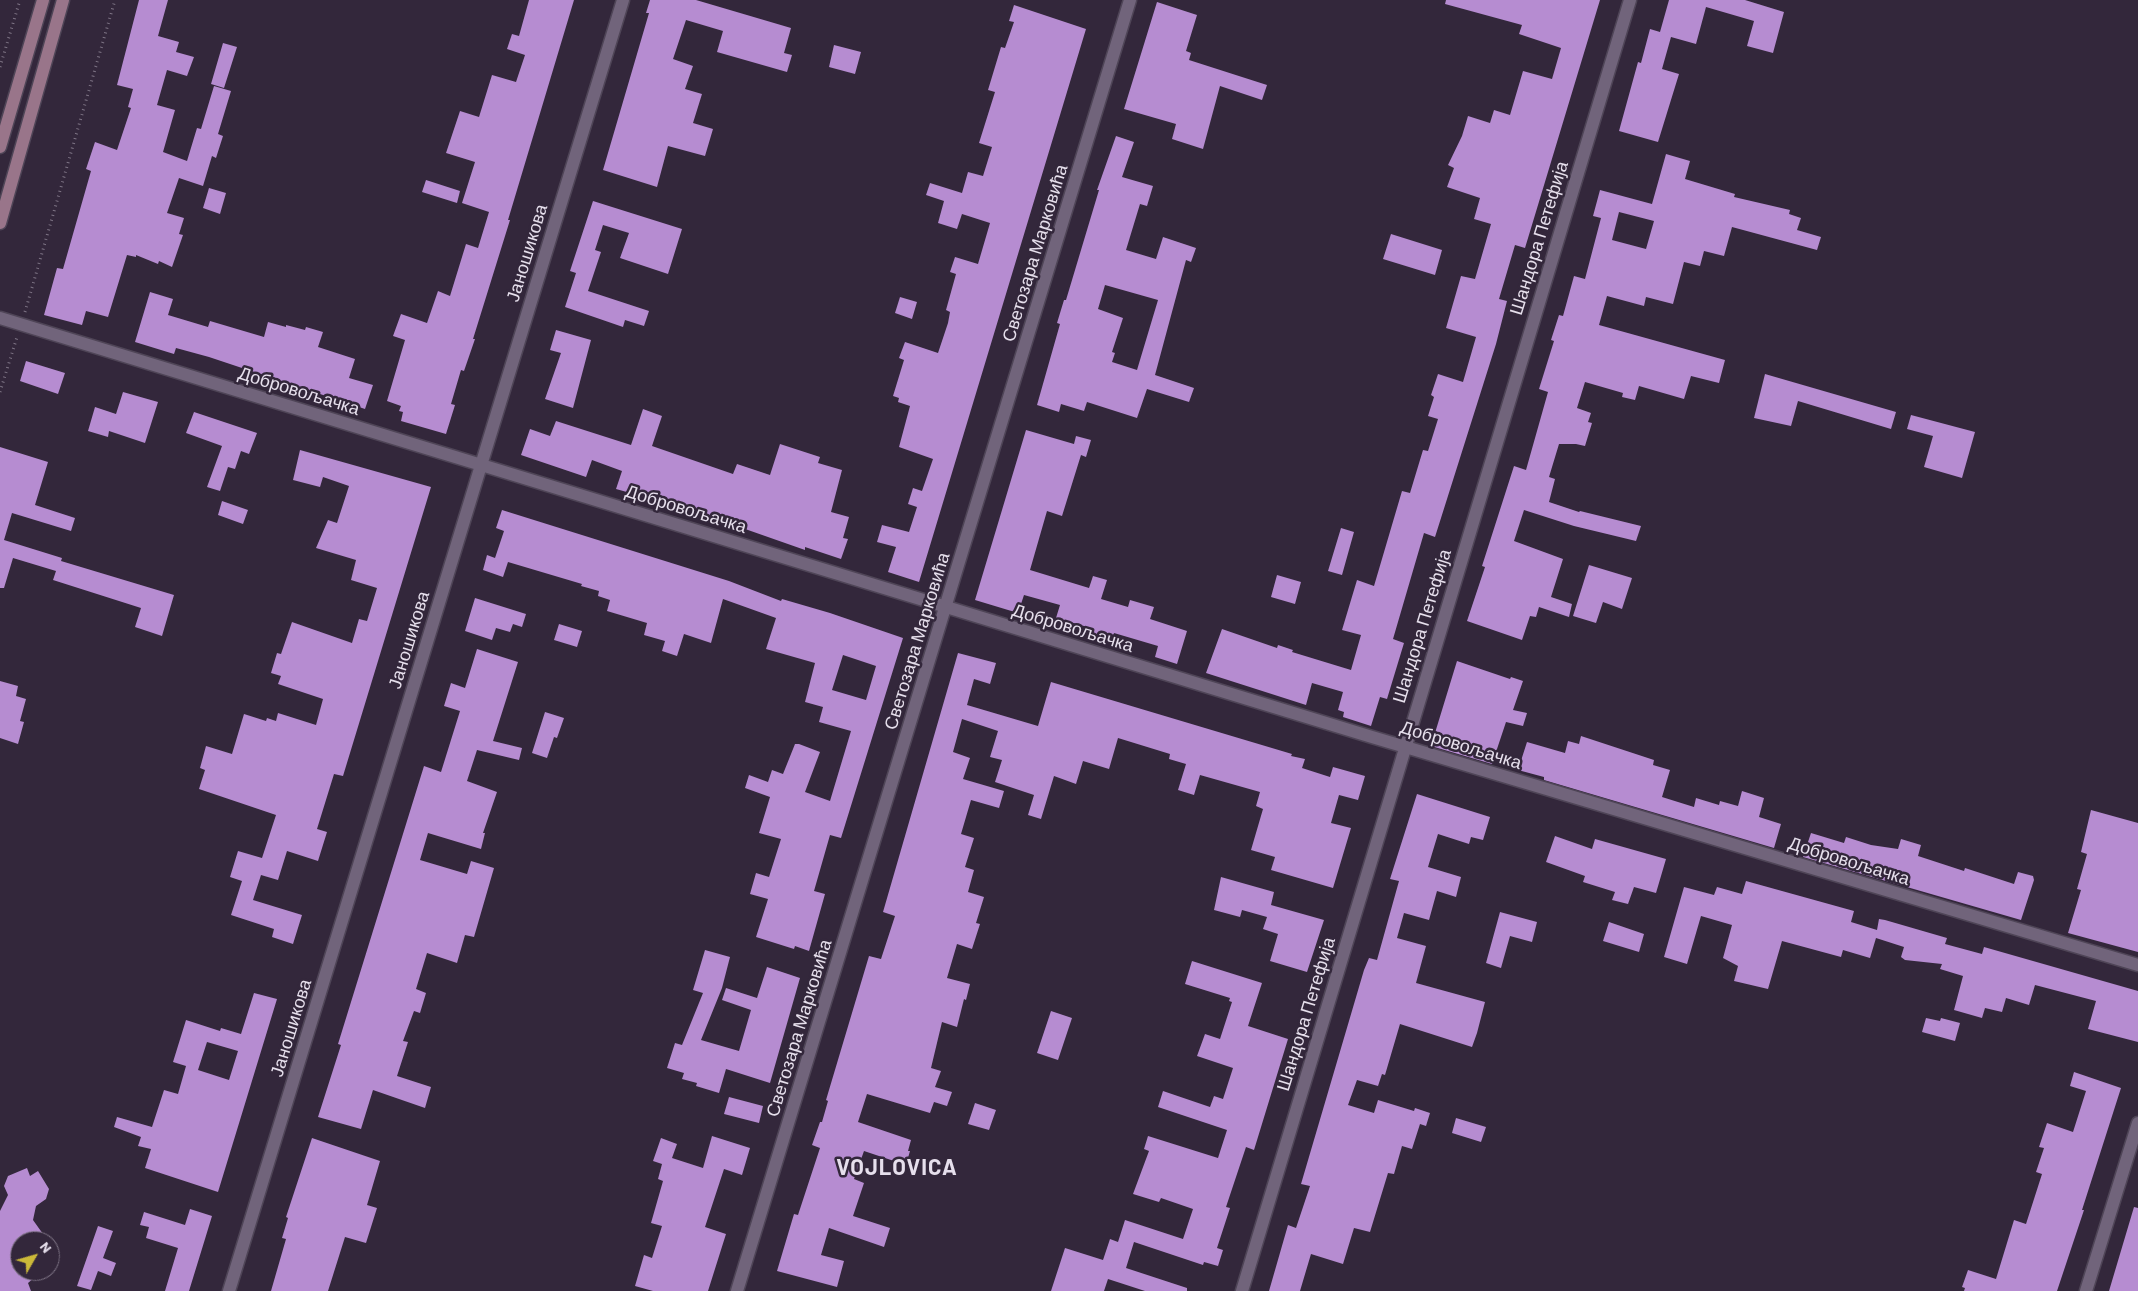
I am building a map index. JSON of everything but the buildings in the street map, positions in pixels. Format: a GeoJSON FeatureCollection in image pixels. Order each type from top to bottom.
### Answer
{"type":"FeatureCollection","features":[{"type":"Feature","properties":{"kind":"street"},"geometry":{"type":"LineString","coordinates":[[0,147],[43,0]]}},
{"type":"Feature","properties":{"kind":"street"},"geometry":{"type":"LineString","coordinates":[[0,223],[64,0]]}},
{"type":"Feature","properties":{"kind":"street","name":"Јаношикова"},"geometry":{"type":"LineString","coordinates":[[229,1291],[623,0]]}},
{"type":"Feature","properties":{"kind":"street","name":"Светозара Марковића"},"geometry":{"type":"LineString","coordinates":[[738,1291],[1130,0]]}},
{"type":"Feature","properties":{"kind":"street","name":"Шандора Петефија"},"geometry":{"type":"LineString","coordinates":[[1242,1291],[1404,746],[1630,0]]}},
{"type":"Feature","properties":{"kind":"street","name":"Добровољачка"},"geometry":{"type":"LineString","coordinates":[[0,318],[946,608],[2138,966]]}},
{"type":"Feature","properties":{"kind":"street"},"geometry":{"type":"LineString","coordinates":[[2086,1291],[2135,1144],[2138,1124]]}},
{"type":"Feature","properties":{"kind":"path"},"geometry":{"type":"LineString","coordinates":[[0,67],[20,0]]}},
{"type":"Feature","properties":{"kind":"path"},"geometry":{"type":"LineString","coordinates":[[0,392],[115,0]]}},
{"type":"Feature","properties":{"kind":"path"},"geometry":{"type":"LineString","coordinates":[[0,374],[5,376]]}},
{"type":"Feature","properties":{"kind":"district","name":"VOJLOVICA"},"geometry":{"type":"Point","coordinates":[897,1168]}}]}
